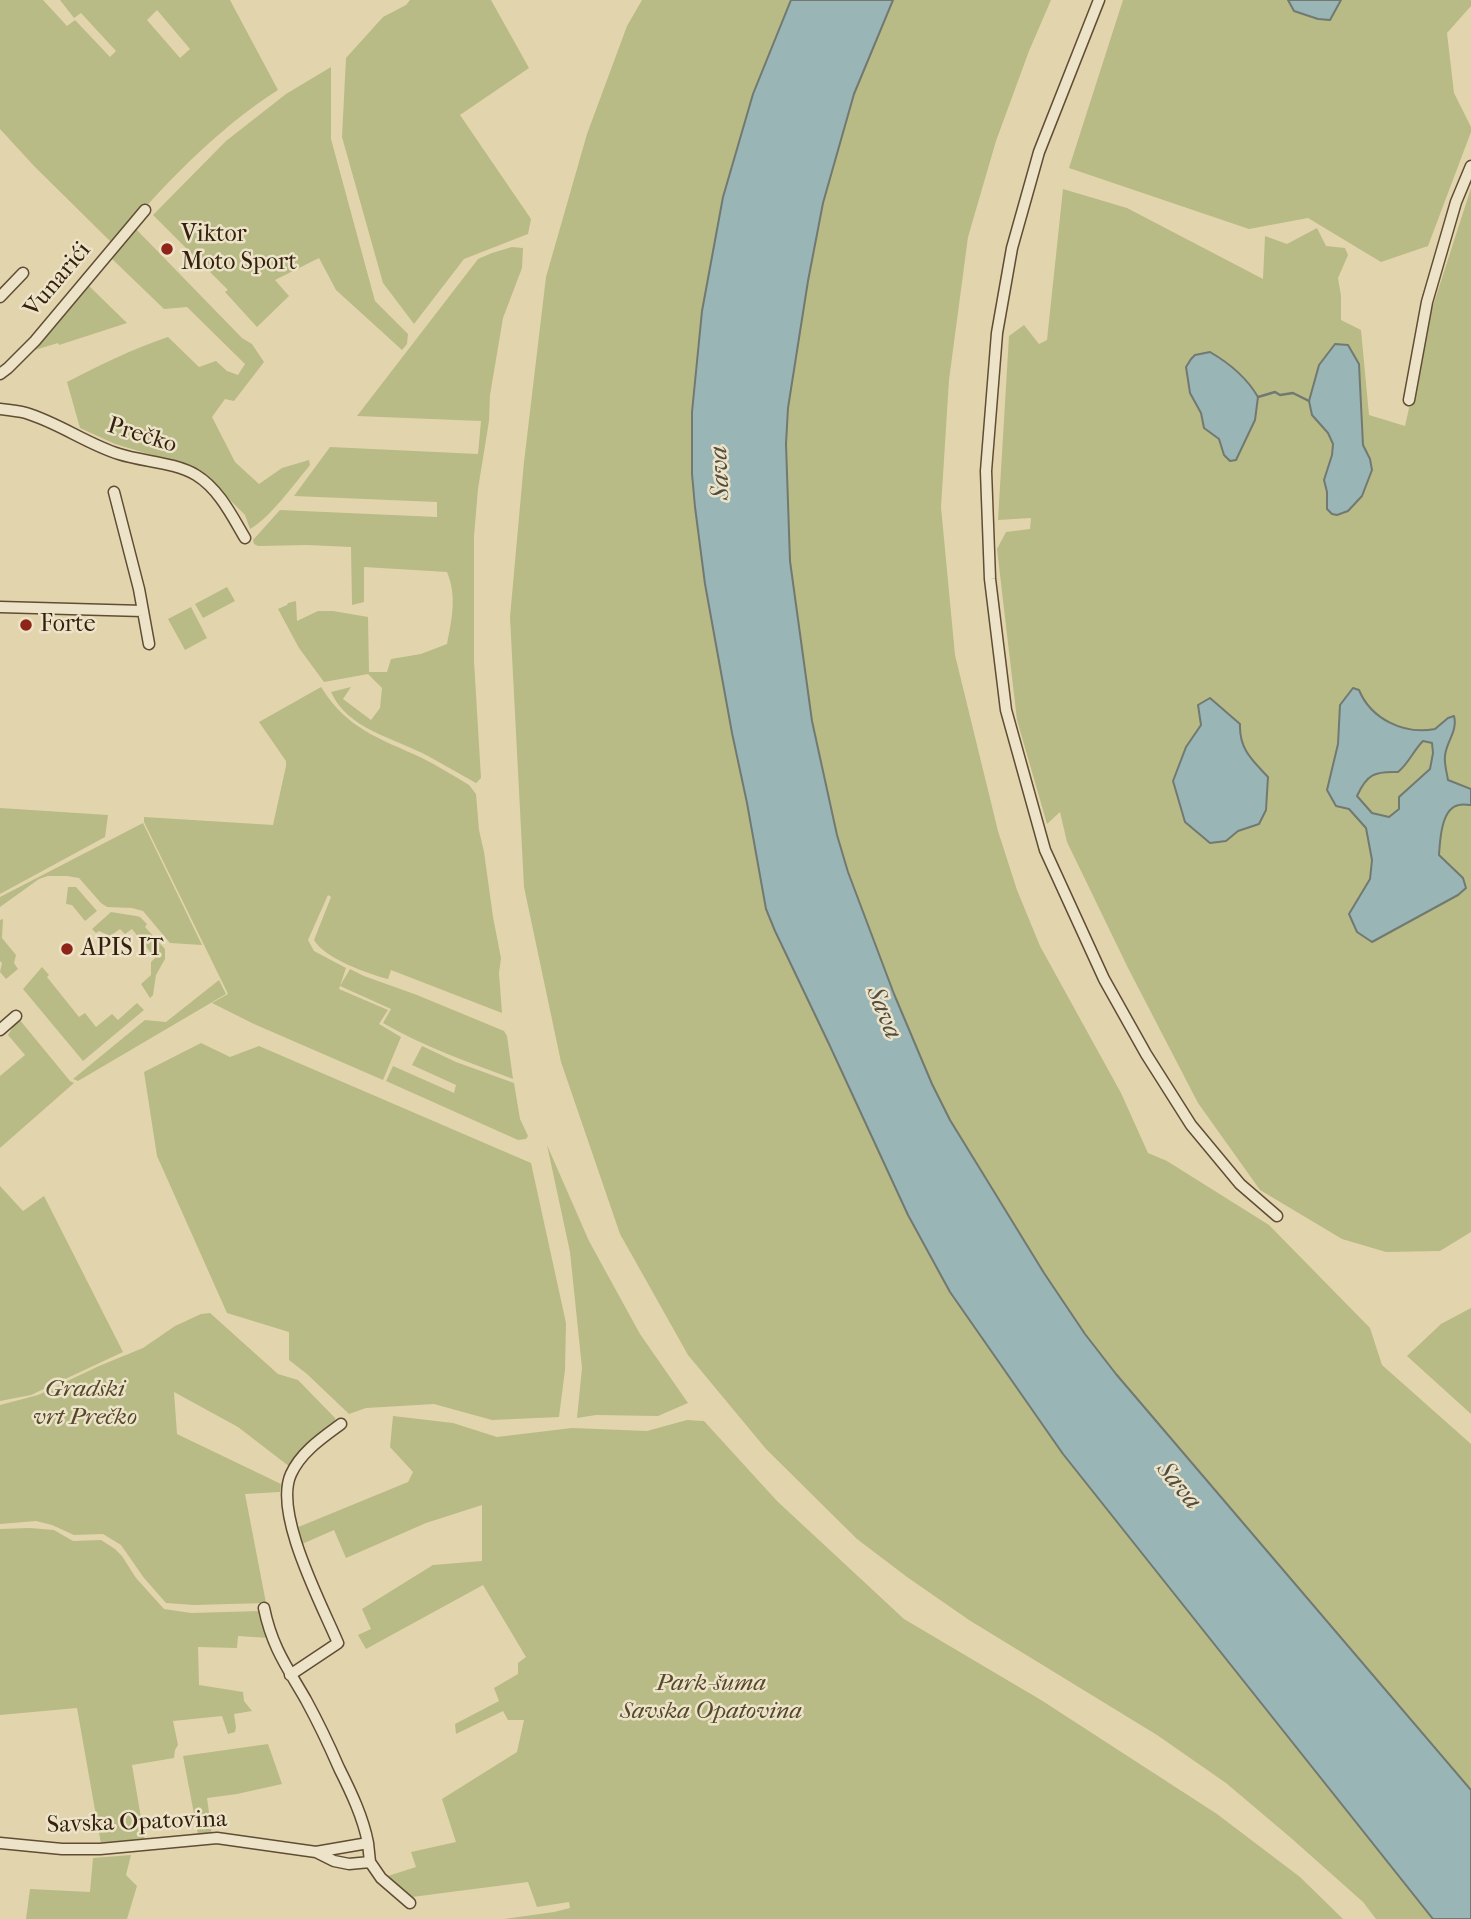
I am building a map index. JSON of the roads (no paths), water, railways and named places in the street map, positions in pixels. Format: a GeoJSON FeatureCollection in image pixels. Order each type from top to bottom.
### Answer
{"type":"FeatureCollection","features":[{"type":"Feature","properties":{"kind":"street"},"geometry":{"type":"LineString","coordinates":[[1100,0],[1039,152],[1012,248],[997,333],[986,471],[990,579],[1006,710],[1045,850],[1104,979],[1146,1054],[1191,1125],[1240,1184],[1277,1216]]}},
{"type":"Feature","properties":{"kind":"street"},"geometry":{"type":"LineString","coordinates":[[1409,400],[1427,302],[1456,202],[1471,166]]}},
{"type":"Feature","properties":{"kind":"street","name":"Vunarići"},"geometry":{"type":"LineString","coordinates":[[0,374],[35,341],[145,210]]}},
{"type":"Feature","properties":{"kind":"street"},"geometry":{"type":"LineString","coordinates":[[0,297],[23,273]]}},
{"type":"Feature","properties":{"kind":"street","name":"Prečko"},"geometry":{"type":"LineString","coordinates":[[0,409],[26,413],[121,455],[196,475],[211,487],[222,501],[245,538]]}},
{"type":"Feature","properties":{"kind":"street"},"geometry":{"type":"LineString","coordinates":[[114,492],[149,643]]}},
{"type":"Feature","properties":{"kind":"street"},"geometry":{"type":"LineString","coordinates":[[0,607],[143,611]]}},
{"type":"Feature","properties":{"kind":"street"},"geometry":{"type":"LineString","coordinates":[[0,1030],[16,1016]]}},
{"type":"Feature","properties":{"kind":"street"},"geometry":{"type":"LineString","coordinates":[[290,1675],[338,1643],[291,1530],[287,1509],[290,1476],[297,1464],[317,1442],[341,1424]]}},
{"type":"Feature","properties":{"kind":"street"},"geometry":{"type":"LineString","coordinates":[[264,1608],[275,1645],[314,1715],[362,1820],[370,1862],[381,1878],[411,1903]]}},
{"type":"Feature","properties":{"kind":"street","name":"Savska Opatovina"},"geometry":{"type":"LineString","coordinates":[[0,1843],[100,1850],[217,1838],[316,1852],[368,1843]]}},
{"type":"Feature","properties":{"kind":"street","name":"Savska Opatovina"},"geometry":{"type":"LineString","coordinates":[[316,1852],[334,1861],[349,1864],[370,1862]]}},
{"type":"Feature","properties":{"kind":"water","name":"Sava"},"geometry":{"type":"Polygon","coordinates":[[[791,0],[893,0],[854,94],[823,203],[788,408],[786,444],[790,561],[812,721],[837,835],[848,872],[894,994],[950,1120],[1044,1273],[1085,1334],[1116,1374],[1471,1790],[1471,1919],[1433,1919],[1063,1454],[950,1292],[908,1215],[766,909],[705,584],[692,474],[692,412],[702,311],[723,197],[753,94],[791,0]]]}},
{"type":"Feature","properties":{"kind":"water"},"geometry":{"type":"Polygon","coordinates":[[[1288,0],[1341,0],[1330,20],[1294,11],[1288,0]]]}},
{"type":"Feature","properties":{"kind":"water"},"geometry":{"type":"Polygon","coordinates":[[[1335,344],[1348,345],[1359,364],[1363,445],[1372,470],[1362,496],[1348,511],[1337,515],[1327,509],[1324,480],[1333,444],[1328,433],[1312,415],[1309,401],[1319,365],[1335,344]]]}},
{"type":"Feature","properties":{"kind":"water"},"geometry":{"type":"Polygon","coordinates":[[[1210,352],[1237,372],[1258,397],[1255,420],[1236,460],[1230,461],[1224,455],[1219,439],[1204,428],[1201,413],[1190,393],[1186,367],[1195,355],[1210,352]]]}},
{"type":"Feature","properties":{"kind":"water"},"geometry":{"type":"Polygon","coordinates":[[[1353,688],[1359,690],[1364,700],[1380,717],[1400,727],[1412,730],[1435,729],[1454,716],[1454,727],[1445,756],[1448,780],[1471,789],[1471,805],[1453,807],[1445,818],[1439,855],[1463,878],[1466,888],[1372,942],[1357,932],[1349,914],[1370,879],[1372,860],[1366,828],[1349,809],[1336,806],[1327,790],[1338,744],[1340,705],[1353,688]],[[1423,741],[1398,772],[1378,773],[1368,778],[1357,796],[1372,813],[1389,817],[1399,809],[1399,797],[1430,769],[1432,743],[1423,741]]]}},
{"type":"Feature","properties":{"kind":"water"},"geometry":{"type":"Polygon","coordinates":[[[1210,698],[1240,724],[1244,747],[1268,777],[1266,810],[1259,824],[1238,831],[1226,841],[1210,843],[1185,822],[1173,781],[1186,747],[1201,725],[1198,705],[1210,698]]]}},
{"type":"Feature","properties":{"kind":"waterway"},"geometry":{"type":"LineString","coordinates":[[1258,397],[1275,392],[1280,395],[1293,393],[1309,401]]}},
{"type":"Feature","properties":{"kind":"place","name":"Viktor Moto Sport"},"geometry":{"type":"Point","coordinates":[167,249]}},
{"type":"Feature","properties":{"kind":"place","name":"Forte"},"geometry":{"type":"Point","coordinates":[26,625]}},
{"type":"Feature","properties":{"kind":"place","name":"APIS IT"},"geometry":{"type":"Point","coordinates":[67,949]}},
{"type":"Feature","properties":{"kind":"park label","name":"Gradski vrt Prečko"},"geometry":{"type":"Point","coordinates":[85,1404]}},
{"type":"Feature","properties":{"kind":"park label","name":"Park-šuma Savska Opatovina"},"geometry":{"type":"Point","coordinates":[711,1698]}}]}
